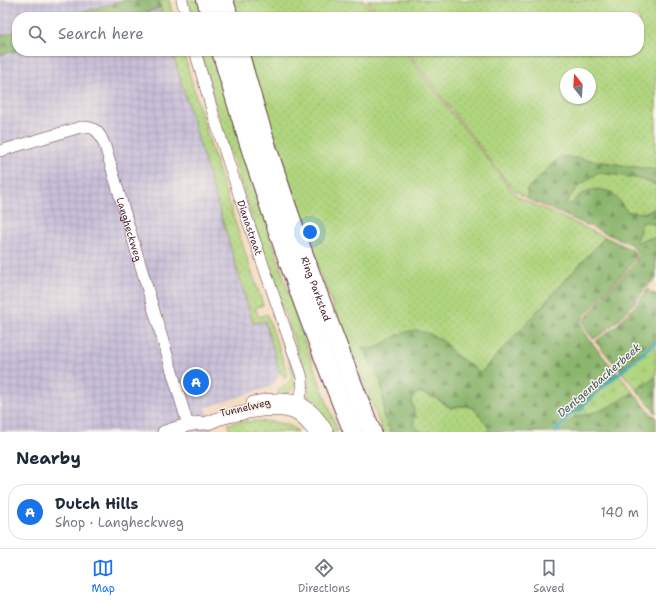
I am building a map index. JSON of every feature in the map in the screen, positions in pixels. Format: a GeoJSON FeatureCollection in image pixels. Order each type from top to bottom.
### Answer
{"type":"FeatureCollection","features":[{"type":"Feature","properties":{"kind":"highway"},"geometry":{"type":"LineString","coordinates":[[206,0],[210,12]]}},
{"type":"Feature","properties":{"kind":"highway"},"geometry":{"type":"LineString","coordinates":[[224,0],[228,12]]}},
{"type":"Feature","properties":{"kind":"highway","name":"Ring Parkstad"},"geometry":{"type":"LineString","coordinates":[[222,56],[238,111],[279,238],[310,323],[352,430]]}},
{"type":"Feature","properties":{"kind":"highway","name":"Ring Parkstad"},"geometry":{"type":"LineString","coordinates":[[240,56],[284,197],[326,316],[372,432]]}},
{"type":"Feature","properties":{"kind":"street"},"geometry":{"type":"LineString","coordinates":[[182,0],[185,12]]}},
{"type":"Feature","properties":{"kind":"street","name":"Dianastraat"},"geometry":{"type":"LineString","coordinates":[[197,56],[242,204],[303,381],[303,388],[296,408]]}},
{"type":"Feature","properties":{"kind":"street","name":"Langheckweg"},"geometry":{"type":"LineString","coordinates":[[0,151],[81,127],[93,128],[98,133],[105,146],[191,424]]}},
{"type":"Feature","properties":{"kind":"street","name":"Tunnelweg"},"geometry":{"type":"LineString","coordinates":[[164,432],[191,424],[204,417],[256,402],[288,400],[296,408]]}},
{"type":"Feature","properties":{"kind":"street"},"geometry":{"type":"LineString","coordinates":[[296,408],[301,417],[315,432]]}},
{"type":"Feature","properties":{"kind":"street"},"geometry":{"type":"LineString","coordinates":[[296,408],[308,410],[317,417],[324,426],[326,432]]}},
{"type":"Feature","properties":{"kind":"shaded area"},"geometry":{"type":"Polygon","coordinates":[[[0,0],[159,0],[161,12],[12,12],[12,56],[173,56],[253,323],[265,321],[280,373],[272,386],[205,408],[213,432],[0,432],[0,0]]]}},
{"type":"Feature","properties":{"kind":"green space"},"geometry":{"type":"Polygon","coordinates":[[[124,0],[159,0],[160,8],[146,12],[83,12],[124,0]]]}},
{"type":"Feature","properties":{"kind":"green space"},"geometry":{"type":"Polygon","coordinates":[[[159,0],[169,0],[172,12],[161,12],[159,0]]]}},
{"type":"Feature","properties":{"kind":"green space"},"geometry":{"type":"Polygon","coordinates":[[[186,0],[200,0],[204,12],[190,12],[186,0]]]}},
{"type":"Feature","properties":{"kind":"green space"},"geometry":{"type":"Polygon","coordinates":[[[231,0],[364,0],[374,12],[234,12],[231,0]]]}},
{"type":"Feature","properties":{"kind":"green space"},"geometry":{"type":"Polygon","coordinates":[[[367,0],[656,0],[656,170],[559,157],[527,189],[528,199],[514,190],[411,56],[644,56],[644,12],[377,12],[367,0]]]}},
{"type":"Feature","properties":{"kind":"green space"},"geometry":{"type":"Polygon","coordinates":[[[12,32],[12,51],[0,55],[0,36],[12,32]]]}},
{"type":"Feature","properties":{"kind":"green space"},"geometry":{"type":"Polygon","coordinates":[[[173,56],[184,56],[221,179],[263,305],[255,308],[259,317],[267,314],[287,372],[286,378],[280,373],[265,321],[253,323],[173,56]]]}},
{"type":"Feature","properties":{"kind":"green space"},"geometry":{"type":"Polygon","coordinates":[[[201,56],[216,56],[299,327],[338,432],[331,432],[315,411],[310,401],[307,376],[272,278],[220,120],[201,56]]]}},
{"type":"Feature","properties":{"kind":"green space"},"geometry":{"type":"Polygon","coordinates":[[[246,56],[408,56],[517,196],[605,237],[481,373],[453,353],[444,342],[436,337],[390,340],[374,349],[363,348],[381,381],[384,405],[383,415],[391,432],[383,432],[287,186],[246,56]]]}},
{"type":"Feature","properties":{"kind":"green space"},"geometry":{"type":"Polygon","coordinates":[[[559,157],[656,170],[656,185],[636,178],[598,173],[580,186],[566,203],[567,205],[573,203],[578,197],[587,191],[599,189],[611,192],[629,212],[645,213],[656,208],[656,225],[646,222],[642,223],[640,225],[641,228],[636,243],[642,240],[656,238],[656,279],[647,286],[621,317],[606,331],[594,339],[585,328],[584,320],[635,263],[637,252],[630,244],[528,199],[527,189],[559,157]]]}},
{"type":"Feature","properties":{"kind":"green space"},"geometry":{"type":"Polygon","coordinates":[[[598,173],[636,178],[656,185],[656,208],[645,212],[636,213],[625,209],[619,200],[578,197],[573,203],[567,205],[566,203],[576,189],[598,173]]]}},
{"type":"Feature","properties":{"kind":"green space"},"geometry":{"type":"Polygon","coordinates":[[[646,221],[656,225],[656,238],[648,238],[636,243],[640,225],[646,221]]]}},
{"type":"Feature","properties":{"kind":"green space"},"geometry":{"type":"Polygon","coordinates":[[[605,237],[633,250],[635,258],[634,261],[584,316],[581,322],[586,334],[617,373],[575,410],[569,422],[574,417],[604,409],[633,392],[653,416],[654,415],[656,417],[656,432],[490,432],[478,412],[473,408],[460,406],[451,408],[437,399],[419,392],[413,397],[412,403],[416,416],[413,424],[421,432],[391,432],[383,415],[384,405],[381,381],[362,347],[374,349],[398,335],[416,330],[430,334],[444,342],[453,353],[481,373],[605,237]]]}},
{"type":"Feature","properties":{"kind":"green space"},"geometry":{"type":"Polygon","coordinates":[[[648,289],[649,292],[656,294],[656,340],[646,346],[620,370],[595,342],[615,327],[637,304],[648,289]]]}},
{"type":"Feature","properties":{"kind":"green space"},"geometry":{"type":"Polygon","coordinates":[[[274,313],[296,377],[293,388],[289,392],[278,396],[279,390],[290,381],[292,372],[272,314],[274,313]]]}},
{"type":"Feature","properties":{"kind":"green space"},"geometry":{"type":"Polygon","coordinates":[[[656,340],[656,377],[636,389],[620,370],[646,346],[656,340]]]}},
{"type":"Feature","properties":{"kind":"green space"},"geometry":{"type":"Polygon","coordinates":[[[617,373],[633,392],[604,409],[574,417],[569,422],[563,424],[567,417],[617,373]]]}},
{"type":"Feature","properties":{"kind":"green space"},"geometry":{"type":"Polygon","coordinates":[[[656,377],[656,413],[636,389],[656,377]]]}},
{"type":"Feature","properties":{"kind":"green space"},"geometry":{"type":"Polygon","coordinates":[[[419,392],[437,399],[451,408],[466,406],[473,408],[478,412],[490,432],[421,432],[413,424],[412,397],[419,392]]]}},
{"type":"Feature","properties":{"kind":"green space"},"geometry":{"type":"Polygon","coordinates":[[[262,421],[279,423],[299,432],[230,432],[228,424],[262,421]]]}},
{"type":"Feature","properties":{"kind":"waterway","name":"Dentgenbacherbeek"},"geometry":{"type":"LineString","coordinates":[[556,432],[571,413],[581,410],[584,404],[656,342]]}},
{"type":"Feature","properties":{"kind":"place","name":"Dutch Hills"},"geometry":{"type":"Point","coordinates":[196,382]}}]}
